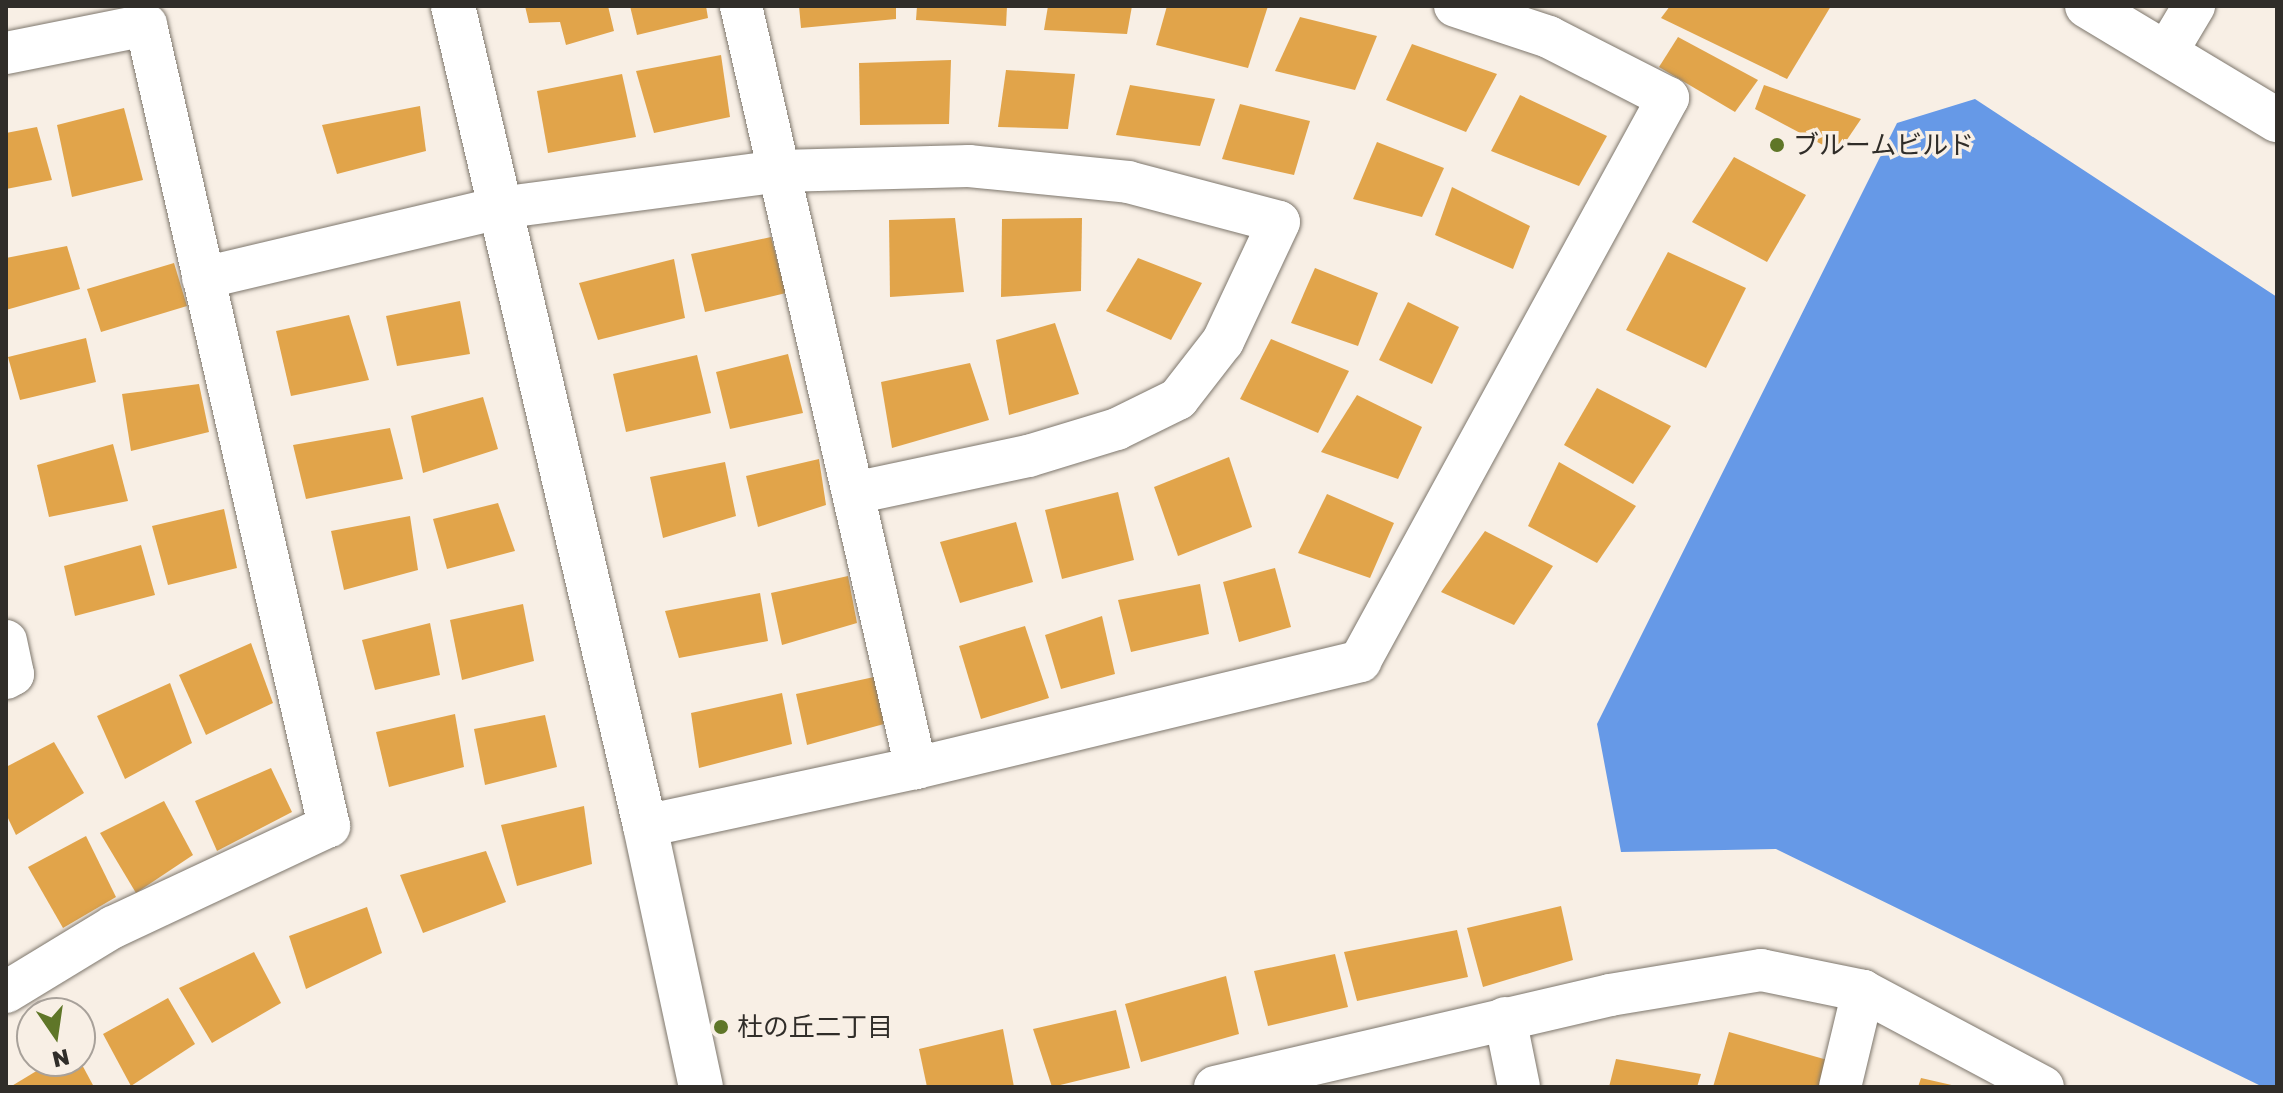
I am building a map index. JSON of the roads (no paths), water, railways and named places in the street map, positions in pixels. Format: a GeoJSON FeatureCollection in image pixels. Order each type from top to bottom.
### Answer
{"type":"FeatureCollection","features":[{"type":"Feature","properties":{"kind":"street"},"geometry":{"type":"LineString","coordinates":[[453,6],[645,826],[701,1087]]}},
{"type":"Feature","properties":{"kind":"street"},"geometry":{"type":"LineString","coordinates":[[741,6],[916,768]]}},
{"type":"Feature","properties":{"kind":"street"},"geometry":{"type":"LineString","coordinates":[[645,826],[916,768],[1360,661],[1668,98],[1549,37],[1455,6]]}},
{"type":"Feature","properties":{"kind":"street"},"geometry":{"type":"LineString","coordinates":[[2087,6],[2277,120]]}},
{"type":"Feature","properties":{"kind":"street"},"geometry":{"type":"LineString","coordinates":[[2166,53],[2194,6]]}},
{"type":"Feature","properties":{"kind":"street"},"geometry":{"type":"LineString","coordinates":[[6,53],[146,25],[329,826],[113,927],[6,992]]}},
{"type":"Feature","properties":{"kind":"street"},"geometry":{"type":"LineString","coordinates":[[203,278],[499,208],[780,171],[969,166],[1128,182],[1279,222],[1223,341],[1178,399],[1117,429],[1028,456],[854,493]]}},
{"type":"Feature","properties":{"kind":"street"},"geometry":{"type":"LineString","coordinates":[[6,641],[13,674],[6,678]]}},
{"type":"Feature","properties":{"kind":"street"},"geometry":{"type":"LineString","coordinates":[[1242,1084],[1505,1018],[1761,970],[1863,991],[2043,1087]]}},
{"type":"Feature","properties":{"kind":"street"},"geometry":{"type":"LineString","coordinates":[[1840,1087],[1863,991]]}},
{"type":"Feature","properties":{"kind":"street"},"geometry":{"type":"LineString","coordinates":[[1505,1018],[1519,1087]]}},
{"type":"Feature","properties":{"kind":"water"},"geometry":{"type":"Polygon","coordinates":[[[1975,99],[2277,297],[2277,1087],[2263,1087],[1776,849],[1621,852],[1597,724],[1897,123],[1975,99]]]}},
{"type":"Feature","properties":{"kind":"place","name":"ブルームビルド"},"geometry":{"type":"Point","coordinates":[1777,145]}},
{"type":"Feature","properties":{"kind":"place","name":"杜の丘二丁目"},"geometry":{"type":"Point","coordinates":[721,1027]}}]}
